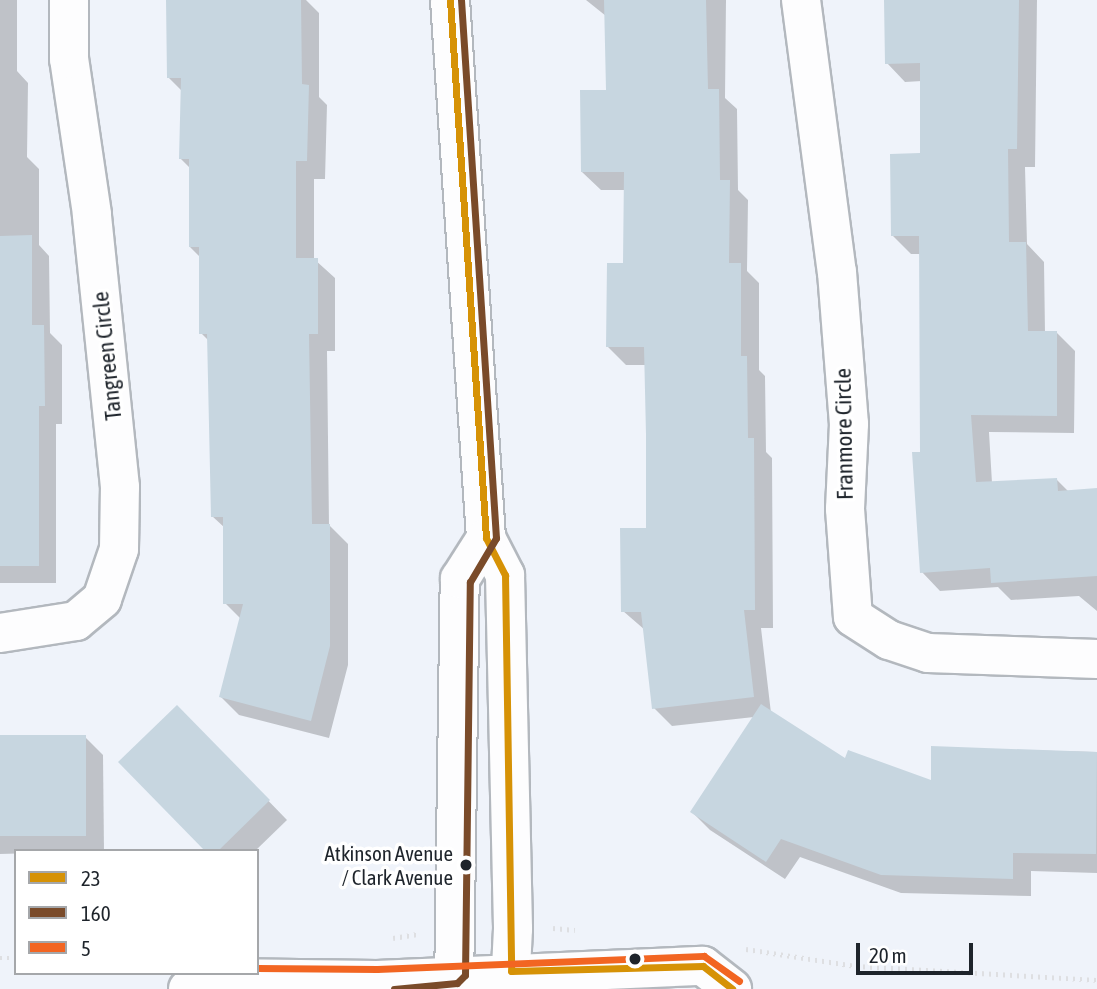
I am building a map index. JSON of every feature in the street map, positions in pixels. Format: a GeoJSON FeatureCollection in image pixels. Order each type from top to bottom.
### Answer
{"type":"FeatureCollection","features":[{"type":"Feature","properties":{"kind":"street","name":"Tangreen Circle"},"geometry":{"type":"LineString","coordinates":[[0,633],[76,621],[102,599],[118,549],[120,488],[92,214],[69,59],[69,0]]}},
{"type":"Feature","properties":{"kind":"street"},"geometry":{"type":"LineString","coordinates":[[450,0],[486,538],[505,575],[511,980]]}},
{"type":"Feature","properties":{"kind":"street","name":"Franmore Circle"},"geometry":{"type":"LineString","coordinates":[[801,0],[836,272],[849,424],[845,509],[853,617],[889,640],[928,653],[1097,659]]}},
{"type":"Feature","properties":{"kind":"street"},"geometry":{"type":"LineString","coordinates":[[455,981],[460,579],[486,538]]}},
{"type":"Feature","properties":{"kind":"street"},"geometry":{"type":"LineString","coordinates":[[188,989],[222,978],[511,980],[703,966],[733,989]]}},
{"type":"Feature","properties":{"kind":"path"},"geometry":{"type":"LineString","coordinates":[[570,928],[579,931]]}},
{"type":"Feature","properties":{"kind":"path"},"geometry":{"type":"LineString","coordinates":[[734,947],[856,966],[1097,980]]}},
{"type":"Feature","properties":{"kind":"building"},"geometry":{"type":"Polygon","coordinates":[[[166,0],[301,0],[302,84],[309,85],[307,161],[296,161],[296,258],[318,258],[318,334],[309,334],[312,524],[330,524],[330,646],[311,721],[219,697],[243,604],[223,604],[223,517],[211,517],[207,334],[199,334],[199,247],[189,247],[189,159],[179,159],[181,78],[167,78],[166,0]]]}},
{"type":"Feature","properties":{"kind":"building"},"geometry":{"type":"Polygon","coordinates":[[[604,0],[706,0],[708,89],[719,89],[720,180],[730,180],[729,263],[741,263],[741,356],[747,356],[748,438],[754,438],[755,610],[744,610],[754,697],[652,709],[641,612],[621,612],[620,528],[646,528],[644,347],[606,347],[607,263],[623,263],[624,172],[581,172],[580,90],[606,90],[604,0]]]}},
{"type":"Feature","properties":{"kind":"building"},"geometry":{"type":"Polygon","coordinates":[[[884,0],[1019,0],[1017,149],[1008,149],[1009,242],[1026,242],[1028,331],[1057,331],[1057,416],[971,415],[976,482],[1057,478],[1058,491],[1097,488],[1097,576],[991,583],[990,568],[920,573],[912,452],[920,452],[919,236],[891,236],[890,154],[920,153],[920,63],[885,64],[884,0]]]}},
{"type":"Feature","properties":{"kind":"building"},"geometry":{"type":"Polygon","coordinates":[[[32,235],[32,325],[44,325],[45,406],[39,406],[39,566],[0,566],[0,236],[32,235]]]}},
{"type":"Feature","properties":{"kind":"building"},"geometry":{"type":"Polygon","coordinates":[[[761,704],[845,758],[848,750],[931,780],[931,746],[1097,752],[1096,854],[1013,853],[1013,879],[881,875],[781,839],[766,862],[690,812],[761,704]]]}},
{"type":"Feature","properties":{"kind":"building"},"geometry":{"type":"Polygon","coordinates":[[[177,705],[270,800],[220,849],[203,849],[118,762],[177,705]]]}},
{"type":"Feature","properties":{"kind":"building"},"geometry":{"type":"Polygon","coordinates":[[[0,735],[86,735],[86,836],[0,836],[0,735]]]}},
{"type":"Feature","properties":{"kind":"transit line","name":"23"},"geometry":{"type":"LineString","coordinates":[[450,0],[486,538],[505,575],[511,971],[703,966],[732,989]]}},
{"type":"Feature","properties":{"kind":"transit line","name":"160"},"geometry":{"type":"LineString","coordinates":[[394,989],[457,983],[465,975],[470,582],[496,538],[461,0]]}},
{"type":"Feature","properties":{"kind":"transit line","name":"5"},"geometry":{"type":"LineString","coordinates":[[259,968],[377,969],[704,956],[739,981]]}},
{"type":"Feature","properties":{"kind":"place","name":"Atkinson Avenue / Clark Avenue"},"geometry":{"type":"Point","coordinates":[466,865]}}]}
